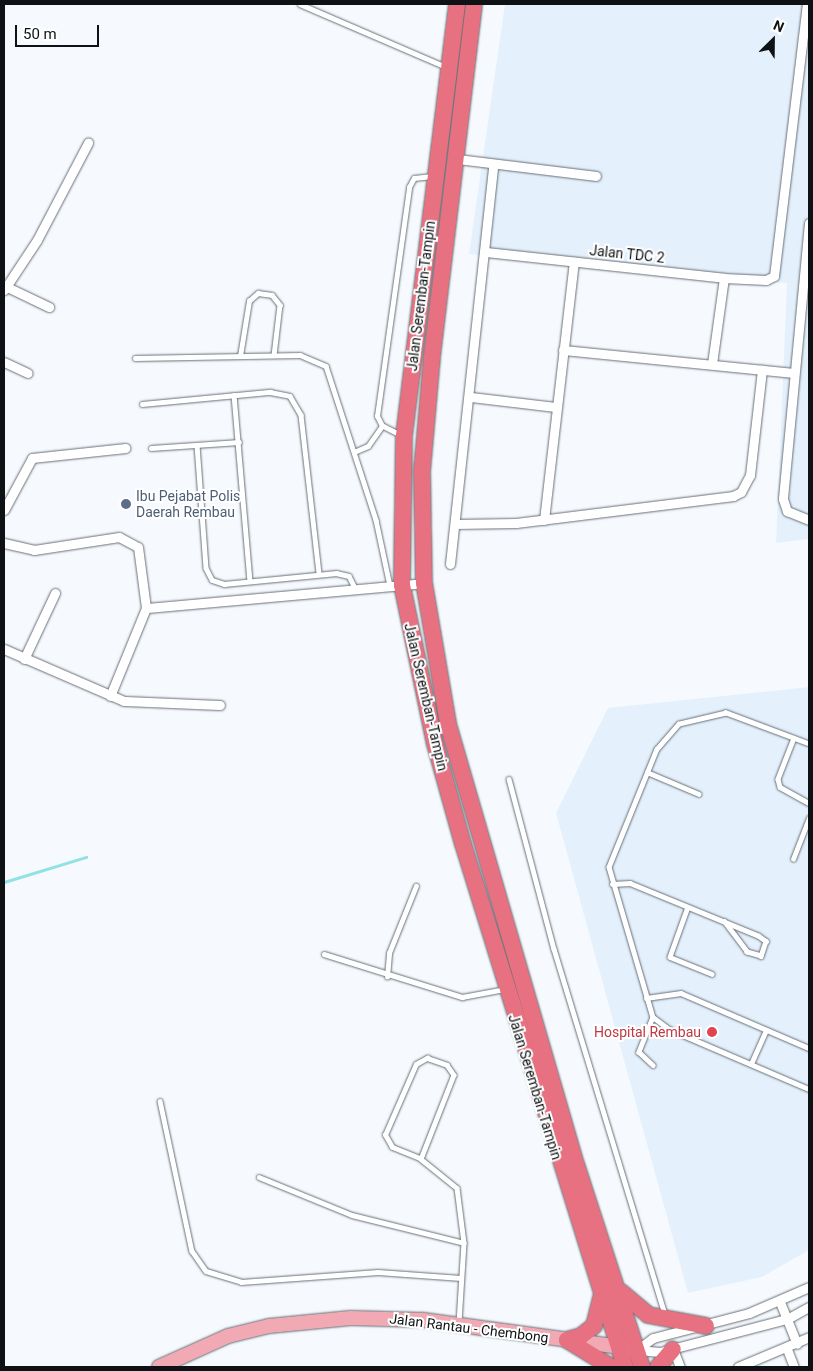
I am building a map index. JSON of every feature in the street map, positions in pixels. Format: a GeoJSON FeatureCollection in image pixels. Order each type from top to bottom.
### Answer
{"type":"FeatureCollection","features":[{"type":"Feature","properties":{"kind":"highway","name":"Jalan Seremban-Tampin"},"geometry":{"type":"LineString","coordinates":[[456,4],[404,436],[396,586],[435,744],[505,989],[624,1367]]}},
{"type":"Feature","properties":{"kind":"highway","name":"Jalan Seremban-Tampin"},"geometry":{"type":"LineString","coordinates":[[474,4],[423,462],[424,583],[448,724],[616,1287],[642,1367]]}},
{"type":"Feature","properties":{"kind":"highway"},"geometry":{"type":"LineString","coordinates":[[446,88],[465,90]]}},
{"type":"Feature","properties":{"kind":"highway"},"geometry":{"type":"LineString","coordinates":[[616,1287],[635,1308],[667,1322],[706,1326]]}},
{"type":"Feature","properties":{"kind":"highway"},"geometry":{"type":"LineString","coordinates":[[567,1340],[581,1336],[594,1326],[601,1297]]}},
{"type":"Feature","properties":{"kind":"highway"},"geometry":{"type":"LineString","coordinates":[[567,1340],[611,1367]]}},
{"type":"Feature","properties":{"kind":"highway"},"geometry":{"type":"LineString","coordinates":[[658,1367],[673,1349]]}},
{"type":"Feature","properties":{"kind":"main road","name":"Jalan Rantau - Chembong"},"geometry":{"type":"LineString","coordinates":[[159,1367],[197,1347],[269,1326],[386,1318],[459,1324],[637,1350]]}},
{"type":"Feature","properties":{"kind":"street","name":"Jalan TDC 2"},"geometry":{"type":"LineString","coordinates":[[486,252],[724,278],[766,280],[778,267],[807,4]]}},
{"type":"Feature","properties":{"kind":"street"},"geometry":{"type":"LineString","coordinates":[[48,307],[5,288],[37,240],[88,144]]}},
{"type":"Feature","properties":{"kind":"street"},"geometry":{"type":"LineString","coordinates":[[458,159],[493,165],[596,176]]}},
{"type":"Feature","properties":{"kind":"street"},"geometry":{"type":"LineString","coordinates":[[450,564],[471,397],[493,165]]}},
{"type":"Feature","properties":{"kind":"street"},"geometry":{"type":"LineString","coordinates":[[809,223],[792,374],[783,499],[787,511],[809,520]]}},
{"type":"Feature","properties":{"kind":"street"},"geometry":{"type":"LineString","coordinates":[[544,520],[574,262]]}},
{"type":"Feature","properties":{"kind":"street"},"geometry":{"type":"LineString","coordinates":[[712,364],[724,278]]}},
{"type":"Feature","properties":{"kind":"street"},"geometry":{"type":"LineString","coordinates":[[563,350],[712,364],[792,374]]}},
{"type":"Feature","properties":{"kind":"street"},"geometry":{"type":"LineString","coordinates":[[4,362],[28,373]]}},
{"type":"Feature","properties":{"kind":"street"},"geometry":{"type":"LineString","coordinates":[[455,524],[544,520],[741,492],[750,475],[762,370]]}},
{"type":"Feature","properties":{"kind":"street"},"geometry":{"type":"LineString","coordinates":[[471,397],[556,407]]}},
{"type":"Feature","properties":{"kind":"street"},"geometry":{"type":"LineString","coordinates":[[4,510],[32,458],[125,448]]}},
{"type":"Feature","properties":{"kind":"street"},"geometry":{"type":"LineString","coordinates":[[4,543],[34,550],[119,537],[130,540],[138,547],[146,608],[110,696]]}},
{"type":"Feature","properties":{"kind":"street"},"geometry":{"type":"LineString","coordinates":[[146,608],[424,583]]}},
{"type":"Feature","properties":{"kind":"street"},"geometry":{"type":"LineString","coordinates":[[24,658],[55,593]]}},
{"type":"Feature","properties":{"kind":"street"},"geometry":{"type":"LineString","coordinates":[[4,649],[110,696],[140,705],[220,705]]}},
{"type":"Feature","properties":{"kind":"street"},"geometry":{"type":"LineString","coordinates":[[637,1350],[653,1338],[706,1326],[780,1302],[809,1287]]}},
{"type":"Feature","properties":{"kind":"street"},"geometry":{"type":"LineString","coordinates":[[780,1302],[797,1344]]}},
{"type":"Feature","properties":{"kind":"street"},"geometry":{"type":"LineString","coordinates":[[637,1350],[673,1349],[787,1319],[809,1307]]}},
{"type":"Feature","properties":{"kind":"street"},"geometry":{"type":"LineString","coordinates":[[738,1367],[787,1349],[809,1337]]}},
{"type":"Feature","properties":{"kind":"street"},"geometry":{"type":"LineString","coordinates":[[673,1349],[680,1367]]}},
{"type":"Feature","properties":{"kind":"street"},"geometry":{"type":"LineString","coordinates":[[787,1349],[794,1367]]}},
{"type":"Feature","properties":{"kind":"lane"},"geometry":{"type":"LineString","coordinates":[[300,4],[449,68]]}},
{"type":"Feature","properties":{"kind":"lane"},"geometry":{"type":"LineString","coordinates":[[404,436],[382,426],[378,416],[409,187],[414,178],[436,177]]}},
{"type":"Feature","properties":{"kind":"lane"},"geometry":{"type":"LineString","coordinates":[[240,356],[249,301],[258,293],[272,295],[280,305],[274,355]]}},
{"type":"Feature","properties":{"kind":"lane"},"geometry":{"type":"LineString","coordinates":[[136,358],[274,355],[311,357],[326,366],[396,586]]}},
{"type":"Feature","properties":{"kind":"lane"},"geometry":{"type":"LineString","coordinates":[[142,404],[234,395],[279,393],[296,404],[319,574]]}},
{"type":"Feature","properties":{"kind":"lane"},"geometry":{"type":"LineString","coordinates":[[234,395],[250,581]]}},
{"type":"Feature","properties":{"kind":"lane"},"geometry":{"type":"LineString","coordinates":[[354,452],[368,446],[382,426]]}},
{"type":"Feature","properties":{"kind":"lane"},"geometry":{"type":"LineString","coordinates":[[151,448],[239,442]]}},
{"type":"Feature","properties":{"kind":"lane"},"geometry":{"type":"LineString","coordinates":[[197,445],[206,568],[212,580],[224,584],[319,574],[348,576],[356,590]]}},
{"type":"Feature","properties":{"kind":"lane"},"geometry":{"type":"LineString","coordinates":[[809,744],[746,717],[726,713],[699,717],[667,735],[647,772],[612,852],[612,884],[652,1017],[669,1029],[809,1089]]}},
{"type":"Feature","properties":{"kind":"lane"},"geometry":{"type":"LineString","coordinates":[[794,738],[778,779],[780,787],[809,804]]}},
{"type":"Feature","properties":{"kind":"lane"},"geometry":{"type":"LineString","coordinates":[[647,772],[699,794]]}},
{"type":"Feature","properties":{"kind":"lane"},"geometry":{"type":"LineString","coordinates":[[509,779],[554,950],[667,1322]]}},
{"type":"Feature","properties":{"kind":"lane"},"geometry":{"type":"LineString","coordinates":[[793,859],[809,818]]}},
{"type":"Feature","properties":{"kind":"lane"},"geometry":{"type":"LineString","coordinates":[[612,884],[630,883],[724,922],[766,941],[761,956],[747,952],[724,922]]}},
{"type":"Feature","properties":{"kind":"lane"},"geometry":{"type":"LineString","coordinates":[[388,977],[389,953],[416,886]]}},
{"type":"Feature","properties":{"kind":"lane"},"geometry":{"type":"LineString","coordinates":[[688,907],[670,957],[712,974]]}},
{"type":"Feature","properties":{"kind":"lane"},"geometry":{"type":"LineString","coordinates":[[324,954],[388,977],[462,997],[505,989]]}},
{"type":"Feature","properties":{"kind":"lane"},"geometry":{"type":"LineString","coordinates":[[646,998],[681,993],[809,1048]]}},
{"type":"Feature","properties":{"kind":"lane"},"geometry":{"type":"LineString","coordinates":[[652,1017],[639,1052],[653,1065]]}},
{"type":"Feature","properties":{"kind":"lane"},"geometry":{"type":"LineString","coordinates":[[751,1064],[766,1030]]}},
{"type":"Feature","properties":{"kind":"lane"},"geometry":{"type":"LineString","coordinates":[[421,1159],[454,1075],[447,1065],[427,1058],[416,1064],[385,1135],[392,1147],[421,1159],[457,1188],[464,1243],[459,1324]]}},
{"type":"Feature","properties":{"kind":"lane"},"geometry":{"type":"LineString","coordinates":[[160,1101],[192,1251],[206,1270],[241,1282],[378,1272],[461,1278]]}},
{"type":"Feature","properties":{"kind":"lane"},"geometry":{"type":"LineString","coordinates":[[259,1177],[352,1215],[464,1243]]}},
{"type":"Feature","properties":{"kind":"shaded area"},"geometry":{"type":"Polygon","coordinates":[[[505,4],[809,4],[809,539],[776,543],[787,283],[469,254],[505,4]]]}},
{"type":"Feature","properties":{"kind":"shaded area","name":"Hospital Rembau"},"geometry":{"type":"Polygon","coordinates":[[[809,687],[809,1250],[762,1277],[688,1293],[556,813],[608,708],[809,687]]]}},
{"type":"Feature","properties":{"kind":"waterway"},"geometry":{"type":"LineString","coordinates":[[4,882],[86,857]]}},
{"type":"Feature","properties":{"kind":"place","name":"Ibu Pejabat Polis Daerah Rembau"},"geometry":{"type":"Point","coordinates":[126,504]}},
{"type":"Feature","properties":{"kind":"place","name":"Hospital Rembau"},"geometry":{"type":"Point","coordinates":[712,1032]}}]}
